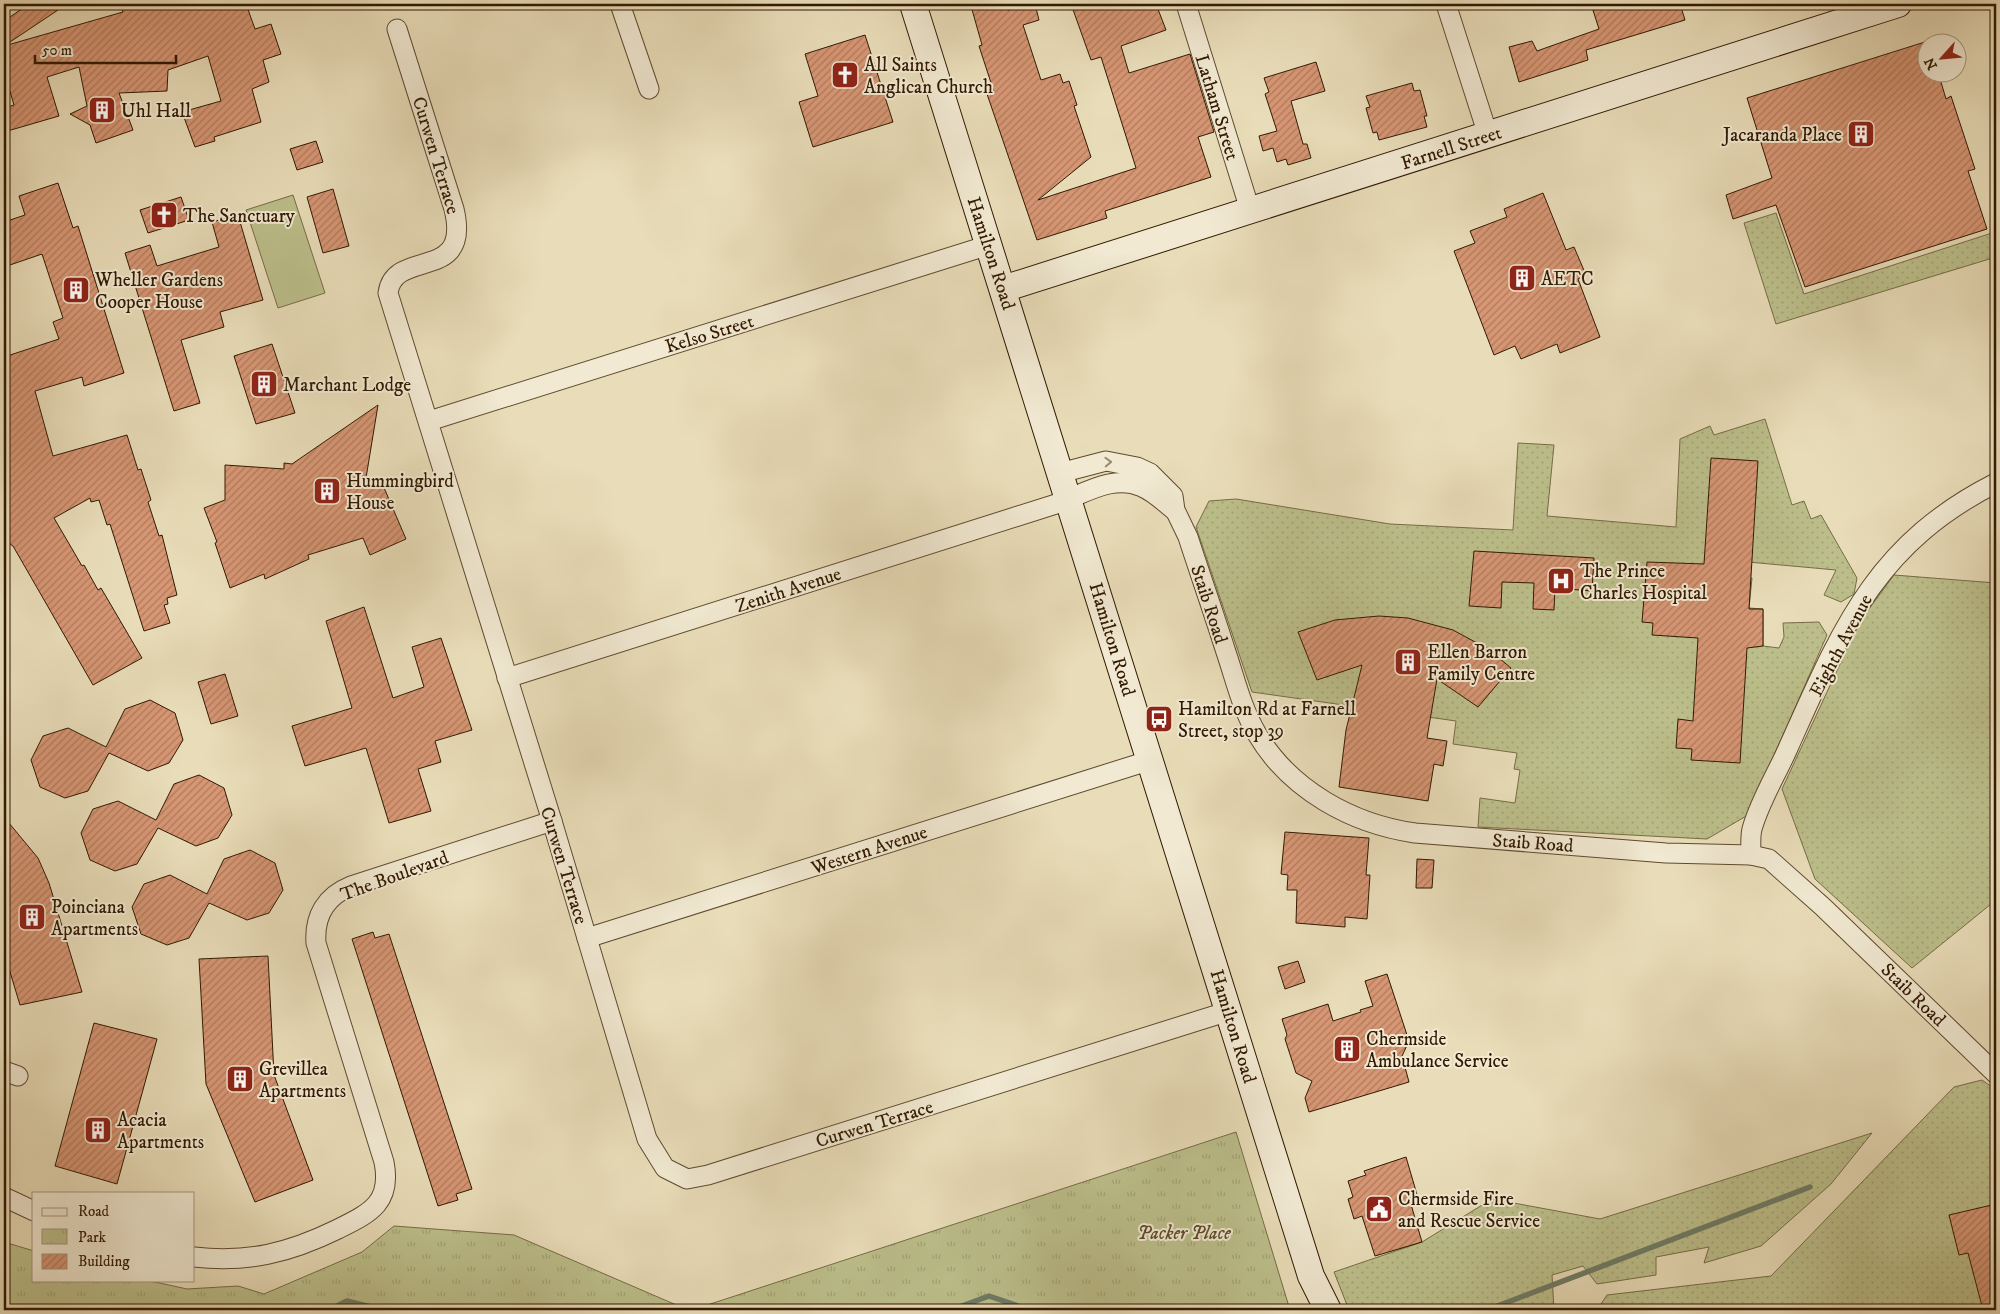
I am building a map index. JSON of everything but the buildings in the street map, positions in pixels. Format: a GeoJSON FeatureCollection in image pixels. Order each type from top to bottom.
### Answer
{"type":"FeatureCollection","features":[{"type":"Feature","properties":{"kind":"main road","name":"Hamilton Road"},"geometry":{"type":"LineString","coordinates":[[913,4],[1311,1276],[1328,1310]]}},
{"type":"Feature","properties":{"kind":"main road","name":"Farnell Street"},"geometry":{"type":"LineString","coordinates":[[1003,289],[1488,135],[1852,11],[1898,4]]}},
{"type":"Feature","properties":{"kind":"main road","name":"Hamilton Road"},"geometry":{"type":"LineString","coordinates":[[1311,1276],[1315,1310]]}},
{"type":"Feature","properties":{"kind":"street"},"geometry":{"type":"LineString","coordinates":[[620,4],[649,89]]}},
{"type":"Feature","properties":{"kind":"street","name":"Latham Street"},"geometry":{"type":"LineString","coordinates":[[1186,4],[1250,210]]}},
{"type":"Feature","properties":{"kind":"street"},"geometry":{"type":"LineString","coordinates":[[1446,4],[1488,135]]}},
{"type":"Feature","properties":{"kind":"street","name":"Curwen Terrace"},"geometry":{"type":"LineString","coordinates":[[397,29],[454,209],[458,232],[450,250],[443,256],[398,274],[389,284],[390,302],[429,421],[647,1139],[665,1168],[687,1179],[1229,1011]]}},
{"type":"Feature","properties":{"kind":"street","name":"Kelso Street"},"geometry":{"type":"LineString","coordinates":[[429,421],[989,245]]}},
{"type":"Feature","properties":{"kind":"street","name":"Staib Road"},"geometry":{"type":"LineString","coordinates":[[1060,473],[1106,461],[1137,467],[1150,473],[1164,485],[1172,496],[1175,510],[1188,537],[1240,698],[1257,734],[1270,753],[1295,780],[1329,805],[1385,828],[1416,833],[1666,853],[1751,855],[1769,859],[1816,901],[1996,1074]]}},
{"type":"Feature","properties":{"kind":"street","name":"Staib Road"},"geometry":{"type":"LineString","coordinates":[[1069,500],[1107,484],[1130,483],[1143,487],[1175,510]]}},
{"type":"Feature","properties":{"kind":"street","name":"Eighth Avenue"},"geometry":{"type":"LineString","coordinates":[[1751,855],[1752,830],[1773,780],[1830,656],[1861,600],[1882,571],[1928,526],[1957,505],[1996,483]]}},
{"type":"Feature","properties":{"kind":"street","name":"Zenith Avenue"},"geometry":{"type":"LineString","coordinates":[[507,678],[1069,500]]}},
{"type":"Feature","properties":{"kind":"street","name":"Western Avenue"},"geometry":{"type":"LineString","coordinates":[[587,938],[1151,760]]}},
{"type":"Feature","properties":{"kind":"street","name":"The Boulevard"},"geometry":{"type":"LineString","coordinates":[[195,1257],[228,1260],[284,1252],[366,1215],[379,1202],[383,1194],[386,1180],[384,1162],[316,943],[316,925],[326,902],[338,892],[351,886],[552,822]]}},
{"type":"Feature","properties":{"kind":"street"},"geometry":{"type":"LineString","coordinates":[[4,1197],[32,1210]]}},
{"type":"Feature","properties":{"kind":"green space"},"geometry":{"type":"Polygon","coordinates":[[[293,195],[325,293],[278,308],[246,210],[293,195]]]}},
{"type":"Feature","properties":{"kind":"green space"},"geometry":{"type":"Polygon","coordinates":[[[1776,213],[1804,294],[1995,232],[1996,257],[1776,324],[1744,223],[1776,213]]]}},
{"type":"Feature","properties":{"kind":"green space"},"geometry":{"type":"Polygon","coordinates":[[[1765,419],[1792,505],[1804,501],[1811,519],[1821,515],[1857,578],[1854,594],[1841,602],[1824,595],[1836,570],[1726,560],[1725,577],[1752,578],[1749,608],[1763,609],[1763,646],[1779,648],[1784,637],[1783,623],[1819,622],[1827,635],[1748,815],[1707,839],[1478,827],[1480,798],[1515,803],[1520,770],[1514,769],[1517,753],[1453,744],[1456,721],[1252,692],[1196,527],[1209,501],[1236,499],[1390,524],[1513,530],[1518,443],[1554,445],[1547,516],[1676,527],[1680,439],[1710,426],[1714,435],[1765,419]]]}},
{"type":"Feature","properties":{"kind":"green space"},"geometry":{"type":"Polygon","coordinates":[[[1894,575],[1996,583],[1996,900],[1912,968],[1815,879],[1782,789],[1860,621],[1894,575]]]}},
{"type":"Feature","properties":{"kind":"green space"},"geometry":{"type":"Polygon","coordinates":[[[1982,1080],[1996,1090],[1996,1310],[1597,1310],[1607,1295],[1771,1276],[1954,1087],[1982,1080]]]}},
{"type":"Feature","properties":{"kind":"green space","name":"Packer Place"},"geometry":{"type":"Polygon","coordinates":[[[1236,1132],[1290,1310],[692,1310],[1236,1132]]]}},
{"type":"Feature","properties":{"kind":"green space"},"geometry":{"type":"Polygon","coordinates":[[[1872,1133],[1831,1184],[1761,1246],[1704,1263],[1709,1247],[1656,1257],[1656,1275],[1597,1284],[1583,1266],[1552,1275],[1554,1310],[1518,1310],[1514,1307],[1510,1310],[1349,1310],[1334,1272],[1422,1242],[1492,1199],[1600,1219],[1872,1133]]]}},
{"type":"Feature","properties":{"kind":"green space"},"geometry":{"type":"Polygon","coordinates":[[[394,1226],[514,1235],[688,1310],[4,1310],[4,1242],[32,1250],[32,1282],[155,1282],[187,1289],[238,1286],[264,1294],[362,1252],[394,1226]]]}},
{"type":"Feature","properties":{"kind":"waterway"},"geometry":{"type":"LineString","coordinates":[[1487,1310],[1810,1187]]}},
{"type":"Feature","properties":{"kind":"waterway"},"geometry":{"type":"LineString","coordinates":[[951,1310],[989,1296],[1018,1306],[1023,1310]]}},
{"type":"Feature","properties":{"kind":"waterway"},"geometry":{"type":"LineString","coordinates":[[329,1310],[347,1301],[383,1310]]}},
{"type":"Feature","properties":{"kind":"place","name":"All Saints Anglican Church"},"geometry":{"type":"Point","coordinates":[845,75]}},
{"type":"Feature","properties":{"kind":"place","name":"Uhl Hall"},"geometry":{"type":"Point","coordinates":[102,110]}},
{"type":"Feature","properties":{"kind":"place","name":"Jacaranda Place"},"geometry":{"type":"Point","coordinates":[1861,134]}},
{"type":"Feature","properties":{"kind":"place","name":"The Sanctuary"},"geometry":{"type":"Point","coordinates":[164,215]}},
{"type":"Feature","properties":{"kind":"place","name":"AETC"},"geometry":{"type":"Point","coordinates":[1522,278]}},
{"type":"Feature","properties":{"kind":"place","name":"Wheller Gardens Cooper House"},"geometry":{"type":"Point","coordinates":[76,290]}},
{"type":"Feature","properties":{"kind":"place","name":"Marchant Lodge"},"geometry":{"type":"Point","coordinates":[264,384]}},
{"type":"Feature","properties":{"kind":"place","name":"Hummingbird House"},"geometry":{"type":"Point","coordinates":[327,491]}},
{"type":"Feature","properties":{"kind":"place","name":"The Prince Charles Hospital"},"geometry":{"type":"Point","coordinates":[1561,581]}},
{"type":"Feature","properties":{"kind":"place","name":"Ellen Barron Family Centre"},"geometry":{"type":"Point","coordinates":[1408,662]}},
{"type":"Feature","properties":{"kind":"place","name":"Hamilton Rd at Farnell Street, stop 39"},"geometry":{"type":"Point","coordinates":[1159,719]}},
{"type":"Feature","properties":{"kind":"place","name":"Poinciana Apartments"},"geometry":{"type":"Point","coordinates":[32,917]}},
{"type":"Feature","properties":{"kind":"place","name":"Chermside Ambulance Service"},"geometry":{"type":"Point","coordinates":[1347,1049]}},
{"type":"Feature","properties":{"kind":"place","name":"Grevillea Apartments"},"geometry":{"type":"Point","coordinates":[240,1079]}},
{"type":"Feature","properties":{"kind":"place","name":"Acacia Apartments"},"geometry":{"type":"Point","coordinates":[98,1130]}},
{"type":"Feature","properties":{"kind":"place","name":"Chermside Fire and Rescue Service"},"geometry":{"type":"Point","coordinates":[1379,1209]}}]}
